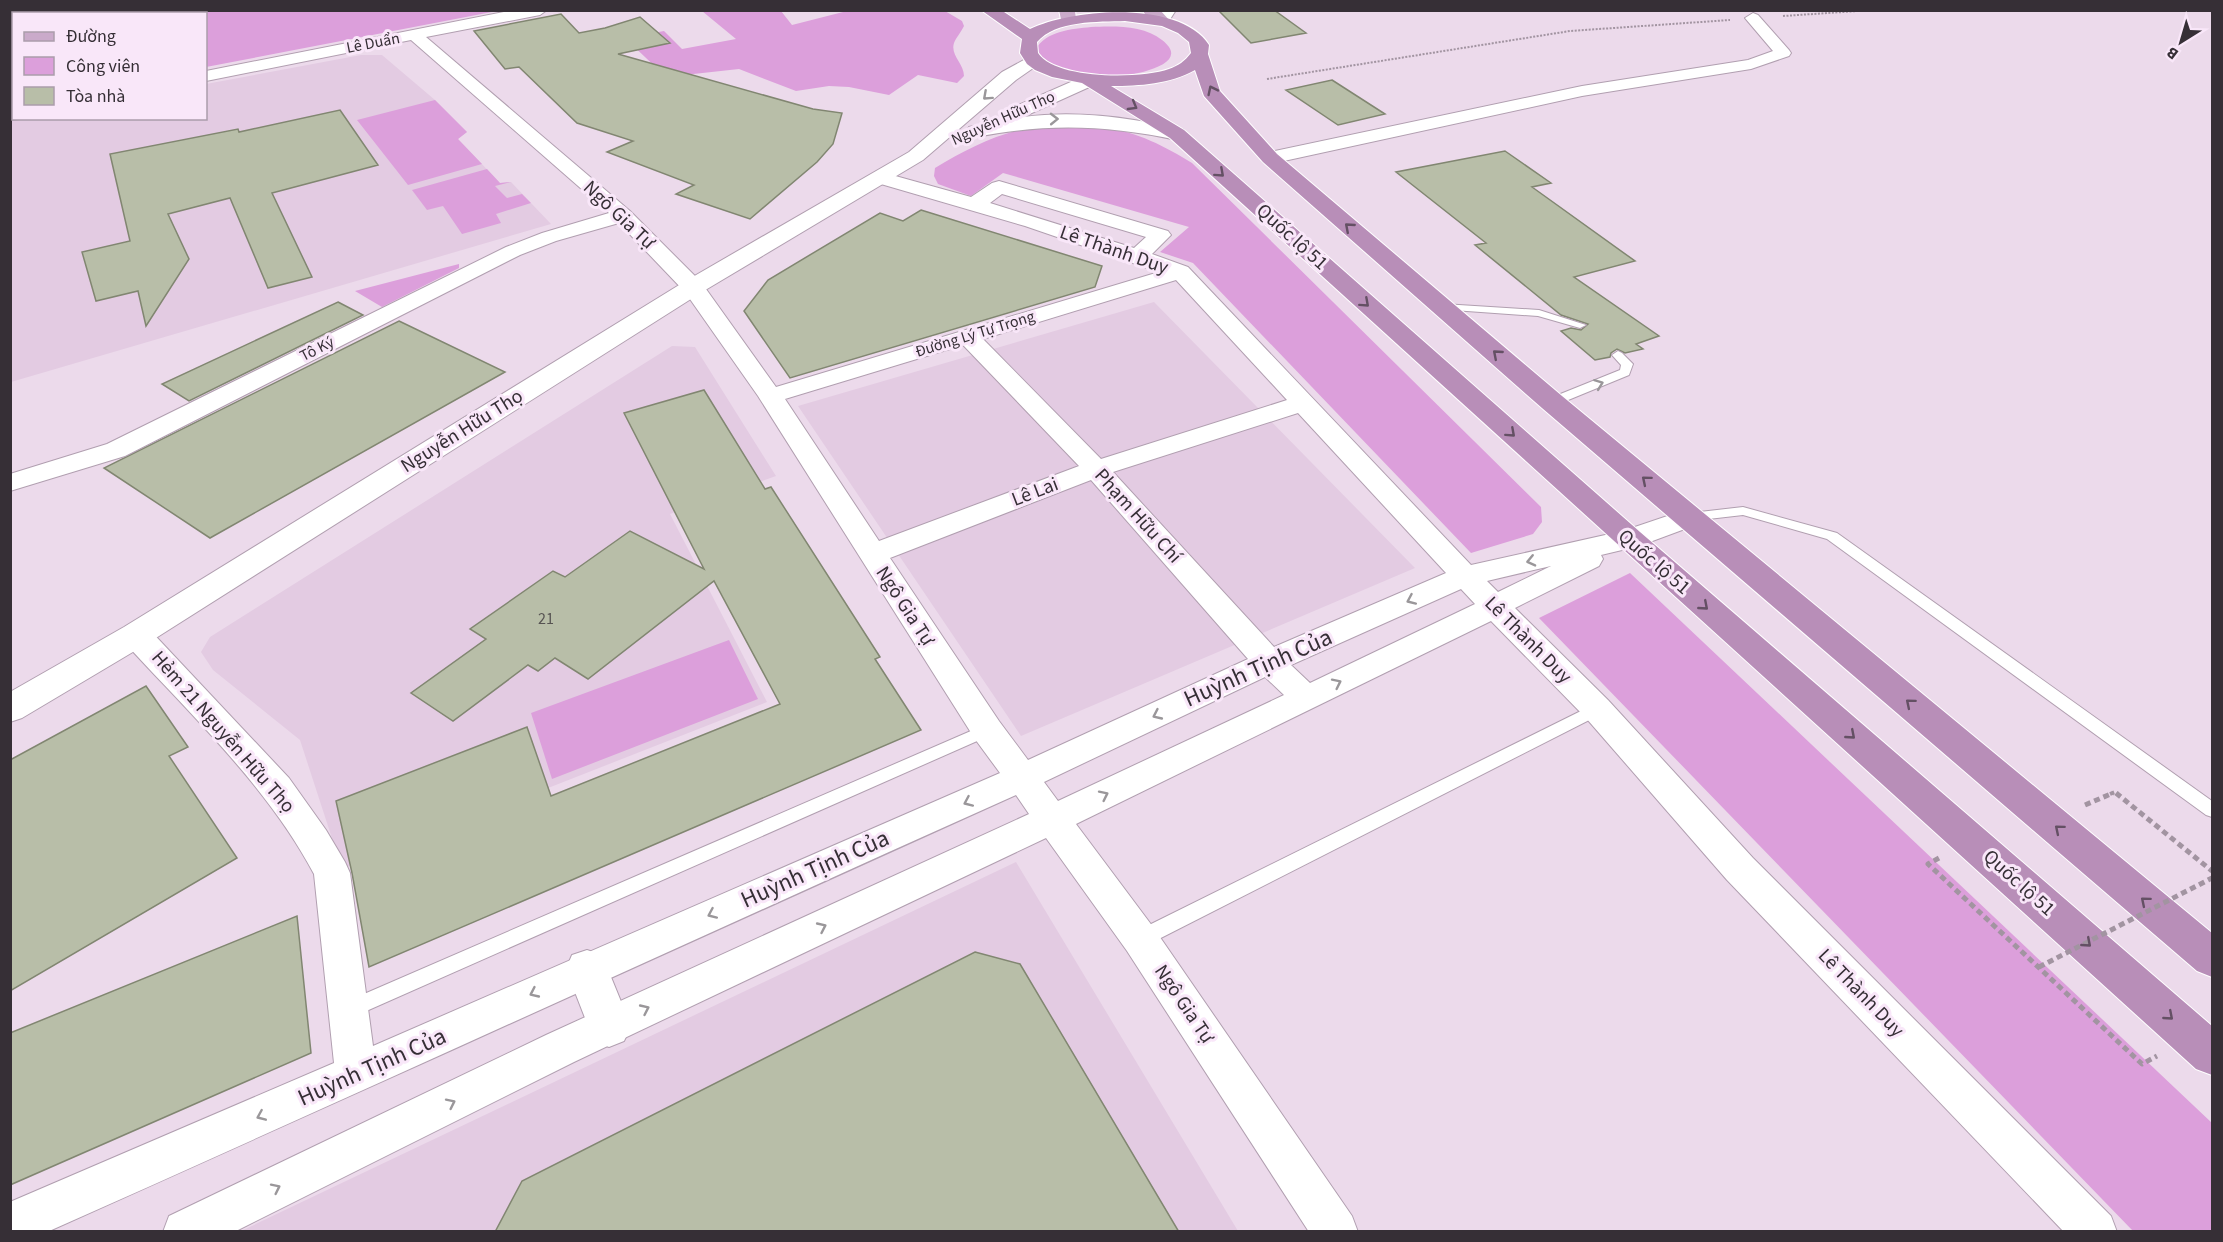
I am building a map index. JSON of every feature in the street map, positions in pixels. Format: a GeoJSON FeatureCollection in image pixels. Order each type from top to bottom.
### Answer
{"type":"FeatureCollection","features":[{"type":"Feature","properties":{"kind":"highway"},"geometry":{"type":"LineString","coordinates":[[989,10],[1032,38]]}},
{"type":"Feature","properties":{"kind":"highway"},"geometry":{"type":"LineString","coordinates":[[1046,10],[1067,15],[1160,14],[1198,40],[1211,92],[1270,159],[1552,402],[2212,958]]}},
{"type":"Feature","properties":{"kind":"highway"},"geometry":{"type":"LineString","coordinates":[[1067,15],[1032,38],[1028,46],[1028,53],[1033,60],[1055,72],[1089,80],[1125,81],[1160,77],[1186,68],[1200,55]]}},
{"type":"Feature","properties":{"kind":"highway","name":"Quốc lộ 51"},"geometry":{"type":"LineString","coordinates":[[1089,80],[1177,134],[1629,539],[2212,1054]]}},
{"type":"Feature","properties":{"kind":"street","name":"Lê Duẩn"},"geometry":{"type":"LineString","coordinates":[[207,76],[540,10]]}},
{"type":"Feature","properties":{"kind":"street"},"geometry":{"type":"LineString","coordinates":[[1270,159],[1582,91],[1751,64],[1783,52],[1743,16]]}},
{"type":"Feature","properties":{"kind":"street","name":"Ngô Gia Tự"},"geometry":{"type":"LineString","coordinates":[[414,35],[623,215],[693,288],[770,396],[987,730],[1140,939],[1336,1232]]}},
{"type":"Feature","properties":{"kind":"street","name":"Nguyễn Hữu Thọ"},"geometry":{"type":"LineString","coordinates":[[916,156],[1009,76],[1033,60]]}},
{"type":"Feature","properties":{"kind":"street","name":"Nguyễn Hữu Thọ"},"geometry":{"type":"LineString","coordinates":[[10,709],[136,634],[693,288],[916,156],[1089,80]]}},
{"type":"Feature","properties":{"kind":"street"},"geometry":{"type":"LineString","coordinates":[[976,131],[1035,120],[1081,119],[1121,122],[1177,134]]}},
{"type":"Feature","properties":{"kind":"street","name":"Lê Thành Duy"},"geometry":{"type":"LineString","coordinates":[[881,177],[975,204],[1180,272],[1465,576],[1597,709],[1740,869],[2095,1232]]}},
{"type":"Feature","properties":{"kind":"street"},"geometry":{"type":"LineString","coordinates":[[975,204],[999,187],[1161,235],[1137,256]]}},
{"type":"Feature","properties":{"kind":"street","name":"Tô Ký"},"geometry":{"type":"LineString","coordinates":[[10,483],[116,450],[513,251],[549,237],[623,215]]}},
{"type":"Feature","properties":{"kind":"street","name":"Đường Lý Tự Trọng"},"geometry":{"type":"LineString","coordinates":[[770,396],[1180,272]]}},
{"type":"Feature","properties":{"kind":"street","name":"Phạm Hữu Chí"},"geometry":{"type":"LineString","coordinates":[[968,337],[1096,469],[1269,662],[1306,698]]}},
{"type":"Feature","properties":{"kind":"street","name":"Lê Lai"},"geometry":{"type":"LineString","coordinates":[[872,554],[1096,469],[1304,403]]}},
{"type":"Feature","properties":{"kind":"street","name":"Huỳnh Tịnh Của"},"geometry":{"type":"LineString","coordinates":[[10,1225],[52,1219],[356,1074],[587,969],[1021,778],[1269,662],[1465,576],[1629,539],[1691,518]]}},
{"type":"Feature","properties":{"kind":"street","name":"Huỳnh Tịnh Của"},"geometry":{"type":"LineString","coordinates":[[185,1232],[237,1219],[609,1026],[1052,820],[1495,607],[1629,539]]}},
{"type":"Feature","properties":{"kind":"street","name":"Hẻm 21 Nguyễn Hữu Thọ"},"geometry":{"type":"LineString","coordinates":[[136,634],[277,788],[314,840],[332,873],[356,1074]]}},
{"type":"Feature","properties":{"kind":"street"},"geometry":{"type":"LineString","coordinates":[[587,969],[609,1026]]}},
{"type":"Feature","properties":{"kind":"lane"},"geometry":{"type":"LineString","coordinates":[[1443,307],[1539,313],[1580,325]]}},
{"type":"Feature","properties":{"kind":"lane"},"geometry":{"type":"LineString","coordinates":[[1552,402],[1625,372],[1627,364],[1618,355]]}},
{"type":"Feature","properties":{"kind":"lane"},"geometry":{"type":"LineString","coordinates":[[1691,518],[1743,511],[1832,536],[2212,810]]}},
{"type":"Feature","properties":{"kind":"lane"},"geometry":{"type":"LineString","coordinates":[[1140,939],[1597,709]]}},
{"type":"Feature","properties":{"kind":"lane"},"geometry":{"type":"LineString","coordinates":[[348,1010],[987,730]]}},
{"type":"Feature","properties":{"kind":"path"},"geometry":{"type":"LineString","coordinates":[[1267,79],[1570,31],[1743,16],[1873,10]]}},
{"type":"Feature","properties":{"kind":"path"},"geometry":{"type":"LineString","coordinates":[[2115,792],[2212,871]]}},
{"type":"Feature","properties":{"kind":"path"},"geometry":{"type":"LineString","coordinates":[[1928,864],[2142,1064]]}},
{"type":"Feature","properties":{"kind":"path"},"geometry":{"type":"LineString","coordinates":[[2039,968],[2212,878]]}},
{"type":"Feature","properties":{"kind":"shaded area"},"geometry":{"type":"Polygon","coordinates":[[[361,55],[382,55],[435,100],[467,132],[458,139],[500,183],[511,182],[551,224],[11,382],[10,121],[207,120],[207,84],[361,55]]]}},
{"type":"Feature","properties":{"kind":"shaded area"},"geometry":{"type":"Polygon","coordinates":[[[1154,302],[1415,568],[1021,736],[798,406],[1154,302]]]}},
{"type":"Feature","properties":{"kind":"shaded area"},"geometry":{"type":"Polygon","coordinates":[[[672,346],[695,347],[776,476],[670,514],[767,702],[342,869],[300,740],[213,670],[201,652],[210,637],[672,346]]]}},
{"type":"Feature","properties":{"kind":"shaded area"},"geometry":{"type":"Polygon","coordinates":[[[1016,862],[1238,1231],[239,1232],[1016,862]]]}},
{"type":"Feature","properties":{"kind":"green space"},"geometry":{"type":"Polygon","coordinates":[[[18,10],[497,11],[207,67],[207,12],[12,12],[11,105],[10,12],[18,10]]]}},
{"type":"Feature","properties":{"kind":"green space"},"geometry":{"type":"Polygon","coordinates":[[[702,11],[781,11],[792,25],[847,11],[945,11],[962,21],[964,26],[953,47],[964,76],[957,83],[918,75],[889,95],[849,87],[829,86],[796,91],[739,69],[666,77],[625,38],[664,31],[682,49],[736,39],[702,11]]]}},
{"type":"Feature","properties":{"kind":"green space"},"geometry":{"type":"Polygon","coordinates":[[[1091,27],[1137,29],[1155,35],[1170,49],[1170,57],[1164,64],[1153,69],[1108,78],[1084,76],[1045,66],[1036,49],[1040,43],[1060,32],[1091,27]]]}},
{"type":"Feature","properties":{"kind":"green space"},"geometry":{"type":"Polygon","coordinates":[[[435,100],[467,132],[458,139],[482,164],[408,185],[357,120],[435,100]]]}},
{"type":"Feature","properties":{"kind":"green space"},"geometry":{"type":"Polygon","coordinates":[[[1039,126],[1105,128],[1128,132],[1172,151],[1192,163],[1541,507],[1542,522],[1533,534],[1471,553],[1193,263],[1160,252],[1189,227],[1003,173],[971,196],[938,184],[934,176],[935,168],[947,161],[998,137],[1039,126]]]}},
{"type":"Feature","properties":{"kind":"green space"},"geometry":{"type":"Polygon","coordinates":[[[487,169],[500,183],[511,182],[495,186],[507,198],[522,194],[531,203],[496,214],[501,223],[462,234],[443,206],[427,210],[412,190],[487,169]]]}},
{"type":"Feature","properties":{"kind":"green space"},"geometry":{"type":"Polygon","coordinates":[[[459,264],[459,268],[382,307],[355,291],[459,264]]]}},
{"type":"Feature","properties":{"kind":"green space"},"geometry":{"type":"Polygon","coordinates":[[[1630,573],[2212,1123],[2212,1231],[2133,1231],[1539,618],[1630,573]]]}},
{"type":"Feature","properties":{"kind":"green space"},"geometry":{"type":"Polygon","coordinates":[[[729,640],[758,699],[552,779],[531,713],[729,640]]]}},
{"type":"Feature","properties":{"kind":"building"},"geometry":{"type":"Polygon","coordinates":[[[1218,10],[1274,10],[1306,33],[1251,43],[1218,10]]]}},
{"type":"Feature","properties":{"kind":"building"},"geometry":{"type":"Polygon","coordinates":[[[561,14],[579,33],[640,17],[670,43],[618,54],[813,109],[842,113],[833,144],[817,162],[750,219],[676,194],[694,185],[607,152],[633,141],[577,123],[519,67],[505,69],[474,31],[561,14]]]}},
{"type":"Feature","properties":{"kind":"building"},"geometry":{"type":"Polygon","coordinates":[[[1332,80],[1385,114],[1338,125],[1286,90],[1332,80]]]}},
{"type":"Feature","properties":{"kind":"building"},"geometry":{"type":"Polygon","coordinates":[[[340,110],[378,165],[272,193],[312,277],[268,288],[230,198],[168,214],[189,259],[146,326],[138,291],[96,301],[82,252],[130,241],[110,154],[238,129],[239,132],[340,110]]]}},
{"type":"Feature","properties":{"kind":"building"},"geometry":{"type":"Polygon","coordinates":[[[1505,151],[1551,183],[1532,187],[1635,261],[1574,277],[1659,336],[1636,344],[1643,349],[1625,353],[1617,349],[1611,353],[1610,357],[1595,360],[1561,331],[1571,328],[1581,330],[1588,324],[1561,315],[1475,245],[1486,243],[1396,172],[1505,151]]]}},
{"type":"Feature","properties":{"kind":"building"},"geometry":{"type":"Polygon","coordinates":[[[921,210],[1102,266],[1095,287],[790,378],[744,311],[768,280],[880,213],[903,221],[921,210]]]}},
{"type":"Feature","properties":{"kind":"building"},"geometry":{"type":"Polygon","coordinates":[[[338,302],[363,315],[189,401],[162,384],[338,302]]]}},
{"type":"Feature","properties":{"kind":"building"},"geometry":{"type":"Polygon","coordinates":[[[399,321],[505,372],[210,538],[104,468],[399,321]]]}},
{"type":"Feature","properties":{"kind":"building"},"geometry":{"type":"Polygon","coordinates":[[[704,390],[765,489],[771,487],[880,657],[875,659],[921,730],[369,967],[336,801],[527,727],[551,796],[780,704],[714,581],[588,679],[555,658],[538,671],[528,665],[453,721],[411,693],[486,639],[470,629],[553,571],[565,577],[630,531],[704,569],[624,413],[704,390]]]}},
{"type":"Feature","properties":{"kind":"building"},"geometry":{"type":"Polygon","coordinates":[[[146,686],[188,747],[169,756],[237,858],[10,991],[10,760],[146,686]]]}},
{"type":"Feature","properties":{"kind":"building"},"geometry":{"type":"Polygon","coordinates":[[[297,916],[311,1053],[10,1185],[10,1033],[297,916]]]}},
{"type":"Feature","properties":{"kind":"building"},"geometry":{"type":"Polygon","coordinates":[[[975,952],[1020,964],[1179,1232],[495,1232],[522,1181],[975,952]]]}}]}
